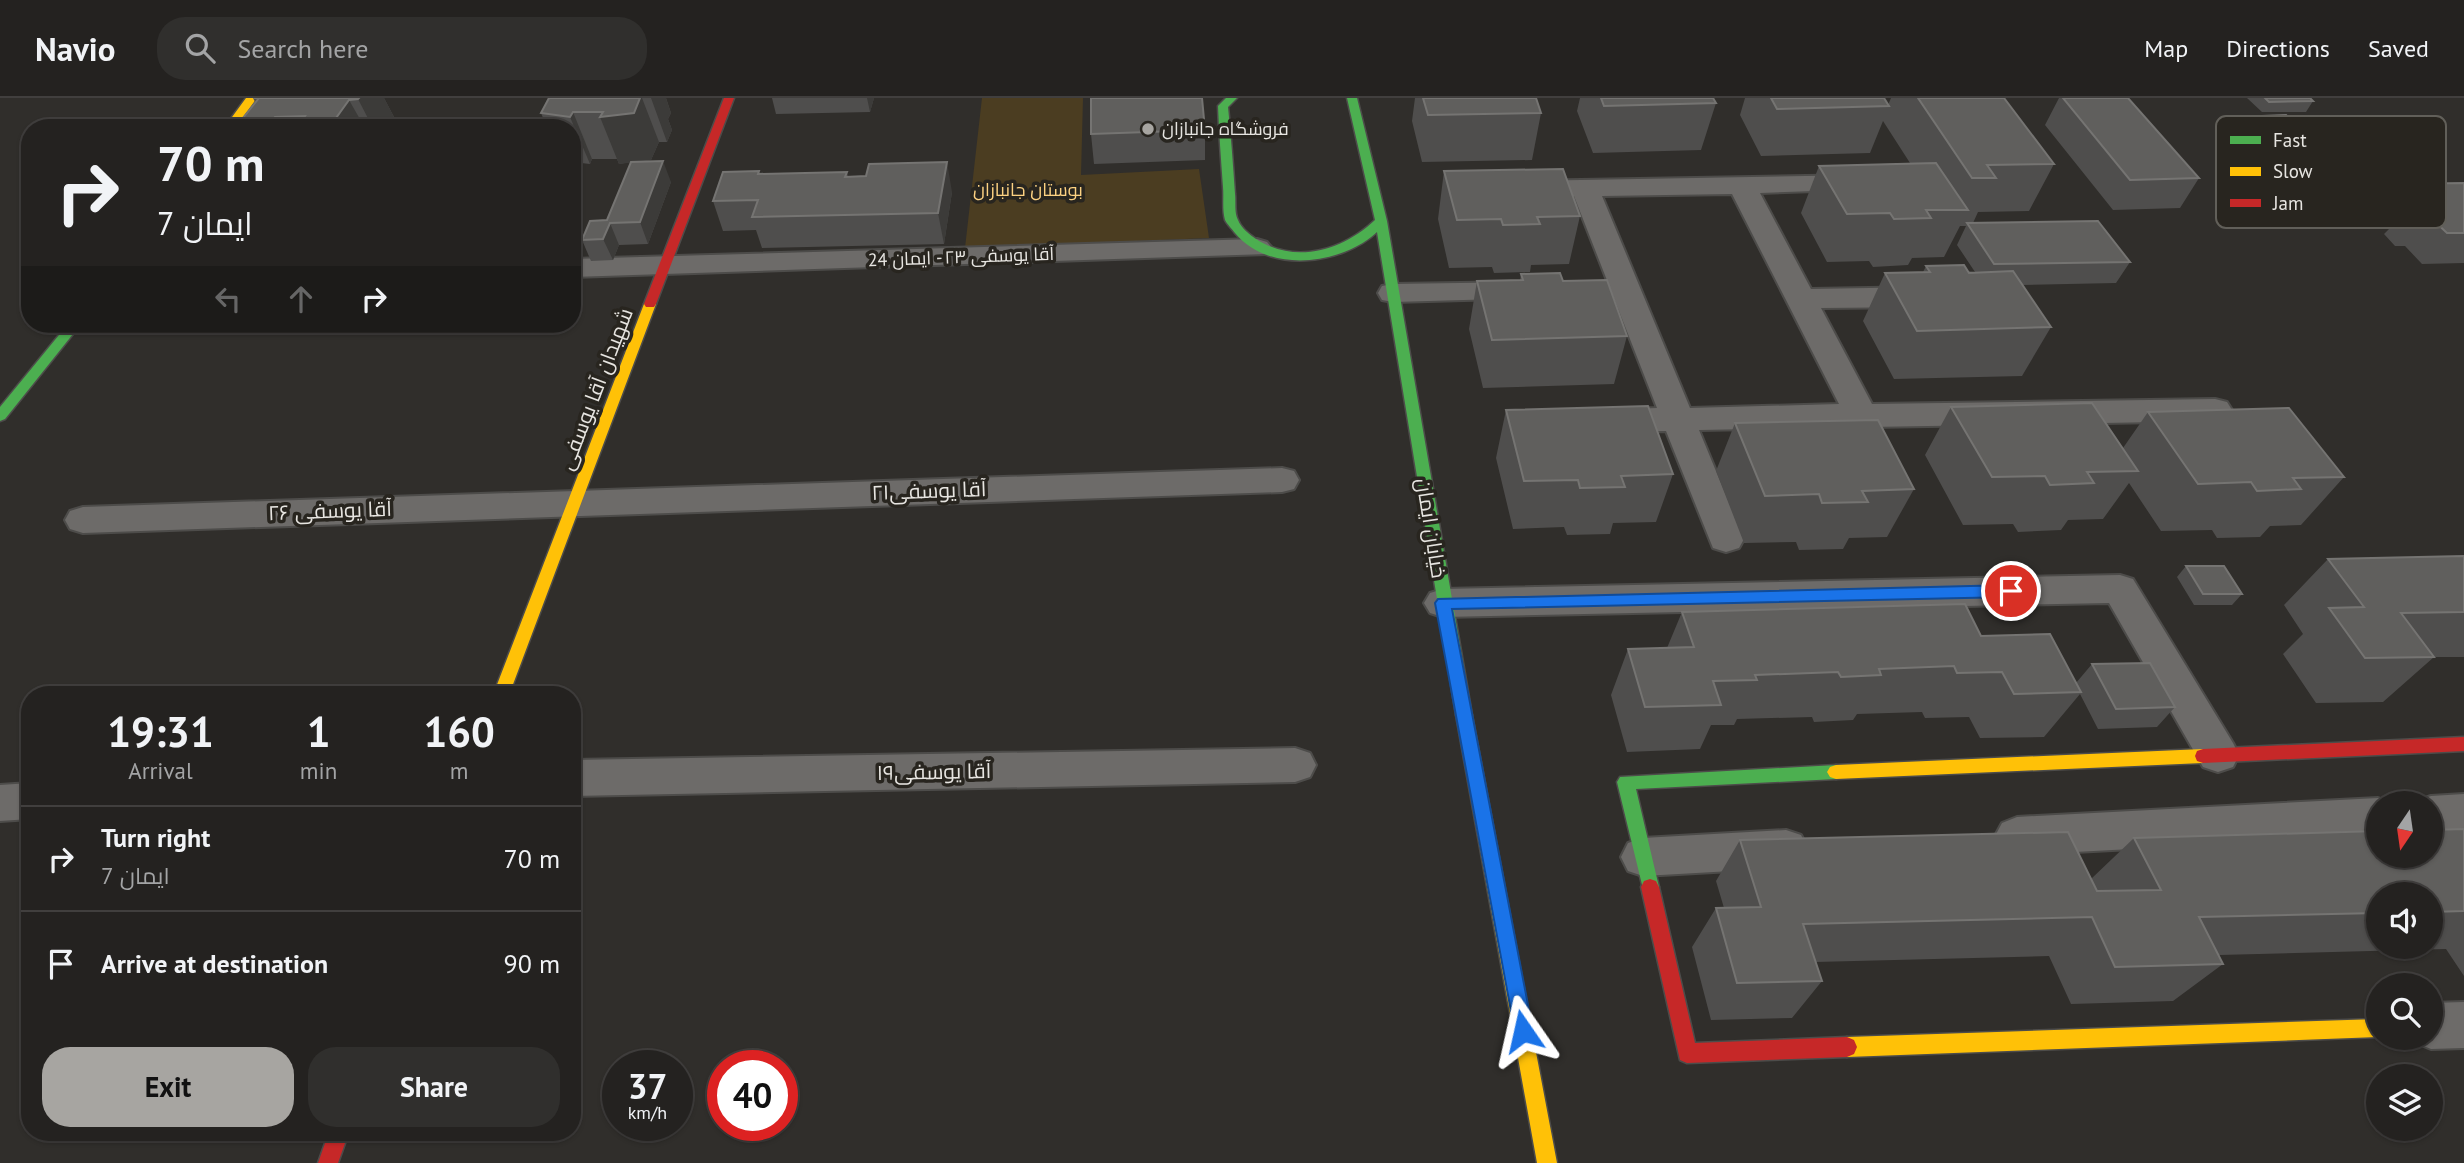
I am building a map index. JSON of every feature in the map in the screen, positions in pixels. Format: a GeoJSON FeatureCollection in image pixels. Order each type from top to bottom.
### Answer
{"type":"FeatureCollection","features":[{"type":"Feature","properties":{"kind":"street"},"geometry":{"type":"LineString","coordinates":[[236,119],[253,98]]}},
{"type":"Feature","properties":{"kind":"street","name":"شهیدان آقا یوسفی"},"geometry":{"type":"LineString","coordinates":[[504,686],[729,98]]}},
{"type":"Feature","properties":{"kind":"street","name":"خیابان ایمان"},"geometry":{"type":"LineString","coordinates":[[1356,100],[1381,222],[1443,603],[1547,1163]]}},
{"type":"Feature","properties":{"kind":"street"},"geometry":{"type":"LineString","coordinates":[[1226,101],[1231,220],[1236,235],[1257,248],[1313,256],[1343,250],[1365,240],[1381,222]]}},
{"type":"Feature","properties":{"kind":"street"},"geometry":{"type":"LineString","coordinates":[[1494,189],[1890,182]]}},
{"type":"Feature","properties":{"kind":"street"},"geometry":{"type":"LineString","coordinates":[[1742,186],[1861,415]]}},
{"type":"Feature","properties":{"kind":"street"},"geometry":{"type":"LineString","coordinates":[[1585,189],[1726,539]]}},
{"type":"Feature","properties":{"kind":"street","name":"آقا یوسفی ۲۳ - ایمان 24"},"geometry":{"type":"LineString","coordinates":[[581,268],[1257,248]]}},
{"type":"Feature","properties":{"kind":"street"},"geometry":{"type":"LineString","coordinates":[[1590,290],[1626,290]]}},
{"type":"Feature","properties":{"kind":"street"},"geometry":{"type":"LineString","coordinates":[[1393,293],[1552,291]]}},
{"type":"Feature","properties":{"kind":"street"},"geometry":{"type":"LineString","coordinates":[[1802,299],[1961,297]]}},
{"type":"Feature","properties":{"kind":"street"},"geometry":{"type":"LineString","coordinates":[[0,416],[68,333]]}},
{"type":"Feature","properties":{"kind":"street"},"geometry":{"type":"LineString","coordinates":[[1572,422],[2215,410]]}},
{"type":"Feature","properties":{"kind":"street","name":"آقا یوسفی۲۱"},"geometry":{"type":"LineString","coordinates":[[576,502],[1282,481]]}},
{"type":"Feature","properties":{"kind":"street","name":"آقا یوسفی ۲۶"},"geometry":{"type":"LineString","coordinates":[[83,520],[576,502]]}},
{"type":"Feature","properties":{"kind":"street"},"geometry":{"type":"LineString","coordinates":[[1443,603],[2120,589],[2218,755]]}},
{"type":"Feature","properties":{"kind":"street"},"geometry":{"type":"LineString","coordinates":[[2366,1028],[1687,1053],[1626,782],[2464,744]]}},
{"type":"Feature","properties":{"kind":"street","name":"آقا یوسفی۱۹"},"geometry":{"type":"LineString","coordinates":[[581,778],[1295,765]]}},
{"type":"Feature","properties":{"kind":"street"},"geometry":{"type":"LineString","coordinates":[[0,803],[21,802]]}},
{"type":"Feature","properties":{"kind":"street"},"geometry":{"type":"LineString","coordinates":[[2443,813],[2464,812]]}},
{"type":"Feature","properties":{"kind":"street"},"geometry":{"type":"LineString","coordinates":[[1976,839],[2366,818]]}},
{"type":"Feature","properties":{"kind":"street"},"geometry":{"type":"LineString","coordinates":[[1643,857],[1824,847]]}},
{"type":"Feature","properties":{"kind":"street"},"geometry":{"type":"LineString","coordinates":[[2443,1026],[2464,1025]]}},
{"type":"Feature","properties":{"kind":"street"},"geometry":{"type":"LineString","coordinates":[[328,1163],[336,1141]]}},
{"type":"Feature","properties":{"kind":"green space","name":"بوستان جانبازان"},"geometry":{"type":"Polygon","coordinates":[[[982,98],[1083,98],[1081,175],[1199,169],[1209,238],[965,248],[982,98]]]}},
{"type":"Feature","properties":{"kind":"building"},"geometry":{"type":"Polygon","coordinates":[[[259,98],[359,98],[349,100],[336,118],[243,118],[259,98]]]}},
{"type":"Feature","properties":{"kind":"building"},"geometry":{"type":"Polygon","coordinates":[[[549,98],[640,98],[634,113],[600,117],[603,112],[573,112],[570,117],[541,113],[549,98]]]}},
{"type":"Feature","properties":{"kind":"building"},"geometry":{"type":"Polygon","coordinates":[[[1091,98],[1202,98],[1205,130],[1091,134],[1091,98]]]}},
{"type":"Feature","properties":{"kind":"building"},"geometry":{"type":"Polygon","coordinates":[[[1423,98],[1536,98],[1541,113],[1428,115],[1423,98]]]}},
{"type":"Feature","properties":{"kind":"building"},"geometry":{"type":"Polygon","coordinates":[[[1601,98],[1713,98],[1716,103],[1604,106],[1601,98]]]}},
{"type":"Feature","properties":{"kind":"building"},"geometry":{"type":"Polygon","coordinates":[[[1771,98],[1884,98],[1889,106],[1777,109],[1771,98]]]}},
{"type":"Feature","properties":{"kind":"building"},"geometry":{"type":"Polygon","coordinates":[[[1918,98],[2004,98],[2054,164],[1987,165],[1996,178],[1972,178],[1918,98]]]}},
{"type":"Feature","properties":{"kind":"building"},"geometry":{"type":"Polygon","coordinates":[[[2063,98],[2128,98],[2199,178],[2130,180],[2063,98]]]}},
{"type":"Feature","properties":{"kind":"building"},"geometry":{"type":"Polygon","coordinates":[[[2265,98],[2310,98],[2313,101],[2269,102],[2265,98]]]}},
{"type":"Feature","properties":{"kind":"building"},"geometry":{"type":"Polygon","coordinates":[[[663,161],[640,222],[610,223],[603,239],[582,240],[590,221],[607,220],[631,162],[663,161]]]}},
{"type":"Feature","properties":{"kind":"building"},"geometry":{"type":"Polygon","coordinates":[[[947,162],[938,213],[752,217],[758,200],[713,201],[723,172],[847,172],[845,177],[866,176],[869,164],[947,162]]]}},
{"type":"Feature","properties":{"kind":"building"},"geometry":{"type":"Polygon","coordinates":[[[1936,163],[1968,210],[1926,210],[1931,218],[1894,219],[1890,213],[1847,214],[1819,166],[1936,163]]]}},
{"type":"Feature","properties":{"kind":"building"},"geometry":{"type":"Polygon","coordinates":[[[1563,169],[1580,216],[1537,217],[1540,224],[1503,225],[1501,219],[1457,220],[1444,171],[1563,169]]]}},
{"type":"Feature","properties":{"kind":"building"},"geometry":{"type":"Polygon","coordinates":[[[2446,183],[2464,183],[2464,233],[2447,233],[2442,228],[2446,228],[2446,183]]]}},
{"type":"Feature","properties":{"kind":"building"},"geometry":{"type":"Polygon","coordinates":[[[2098,221],[2130,262],[1994,264],[1967,223],[2098,221]]]}},
{"type":"Feature","properties":{"kind":"building"},"geometry":{"type":"Polygon","coordinates":[[[1964,265],[1969,273],[2013,271],[2051,327],[1917,331],[1885,273],[1930,272],[1926,266],[1964,265]]]}},
{"type":"Feature","properties":{"kind":"building"},"geometry":{"type":"Polygon","coordinates":[[[1560,273],[1563,281],[1607,280],[1627,336],[1492,340],[1477,281],[1523,280],[1521,274],[1560,273]]]}},
{"type":"Feature","properties":{"kind":"building"},"geometry":{"type":"Polygon","coordinates":[[[2092,403],[2138,471],[2087,472],[2094,483],[2050,485],[2045,476],[1992,477],[1951,407],[2092,403]]]}},
{"type":"Feature","properties":{"kind":"building"},"geometry":{"type":"Polygon","coordinates":[[[1648,406],[1673,474],[1621,476],[1625,487],[1580,488],[1578,480],[1524,481],[1506,410],[1648,406]]]}},
{"type":"Feature","properties":{"kind":"building"},"geometry":{"type":"Polygon","coordinates":[[[2289,408],[2344,477],[2293,478],[2301,489],[2257,491],[2251,482],[2198,484],[2148,412],[2289,408]]]}},
{"type":"Feature","properties":{"kind":"building"},"geometry":{"type":"Polygon","coordinates":[[[1878,420],[1914,489],[1862,491],[1868,502],[1822,503],[1819,494],[1765,496],[1735,423],[1878,420]]]}},
{"type":"Feature","properties":{"kind":"building"},"geometry":{"type":"Polygon","coordinates":[[[2464,556],[2464,612],[2401,613],[2434,657],[2365,658],[2329,608],[2364,607],[2328,559],[2464,556]]]}},
{"type":"Feature","properties":{"kind":"building"},"geometry":{"type":"Polygon","coordinates":[[[2186,566],[2224,566],[2242,594],[2203,594],[2186,566]]]}},
{"type":"Feature","properties":{"kind":"building"},"geometry":{"type":"Polygon","coordinates":[[[1965,604],[1981,636],[2050,634],[2081,692],[2014,694],[2002,672],[1957,673],[1954,666],[1879,669],[1881,675],[1841,677],[1838,672],[1755,675],[1757,680],[1713,681],[1721,705],[1645,707],[1628,649],[1694,647],[1682,612],[1965,604]]]}},
{"type":"Feature","properties":{"kind":"building"},"geometry":{"type":"Polygon","coordinates":[[[2150,663],[2175,707],[2116,709],[2092,664],[2150,663]]]}},
{"type":"Feature","properties":{"kind":"building"},"geometry":{"type":"Polygon","coordinates":[[[2464,829],[2464,911],[2443,912],[2443,882],[2366,882],[2366,913],[2199,917],[2223,964],[2115,967],[2092,917],[1803,924],[1822,981],[1737,983],[1716,908],[1761,907],[1740,840],[2068,832],[2097,891],[2161,890],[2134,838],[2366,831],[2366,868],[2443,868],[2443,830],[2464,829]]]}},
{"type":"Feature","properties":{"kind":"traffic: fast"},"geometry":{"type":"LineString","coordinates":[[1232,98],[1223,106],[1231,220],[1245,237],[1262,249],[1282,255],[1304,256],[1326,254],[1347,246],[1366,235],[1381,221],[1352,98]]}},
{"type":"Feature","properties":{"kind":"traffic: fast"},"geometry":{"type":"LineString","coordinates":[[1381,221],[1464,715]]}},
{"type":"Feature","properties":{"kind":"traffic: fast"},"geometry":{"type":"LineString","coordinates":[[0,416],[68,333]]}},
{"type":"Feature","properties":{"kind":"traffic: fast"},"geometry":{"type":"LineString","coordinates":[[1650,887],[1626,782],[1836,772]]}},
{"type":"Feature","properties":{"kind":"traffic: slow"},"geometry":{"type":"LineString","coordinates":[[236,119],[252,98]]}},
{"type":"Feature","properties":{"kind":"traffic: slow"},"geometry":{"type":"LineString","coordinates":[[504,686],[650,304]]}},
{"type":"Feature","properties":{"kind":"traffic: slow"},"geometry":{"type":"LineString","coordinates":[[1464,715],[1547,1163]]}},
{"type":"Feature","properties":{"kind":"traffic: slow"},"geometry":{"type":"LineString","coordinates":[[1836,772],[2203,756]]}},
{"type":"Feature","properties":{"kind":"traffic: slow"},"geometry":{"type":"LineString","coordinates":[[1847,1047],[2366,1028]]}},
{"type":"Feature","properties":{"kind":"traffic: jam"},"geometry":{"type":"LineString","coordinates":[[650,304],[729,98]]}},
{"type":"Feature","properties":{"kind":"traffic: jam"},"geometry":{"type":"LineString","coordinates":[[2203,756],[2464,744]]}},
{"type":"Feature","properties":{"kind":"traffic: jam"},"geometry":{"type":"LineString","coordinates":[[1650,887],[1687,1053],[1847,1047]]}},
{"type":"Feature","properties":{"kind":"traffic: jam"},"geometry":{"type":"LineString","coordinates":[[328,1163],[336,1141]]}},
{"type":"Feature","properties":{"kind":"place","name":"فروشگاه جانبازان"},"geometry":{"type":"Point","coordinates":[1148,129]}},
{"type":"Feature","properties":{"kind":"route"},"geometry":{"type":"LineString","coordinates":[[1523,1031],[1443,603],[2011,591]]}}]}
